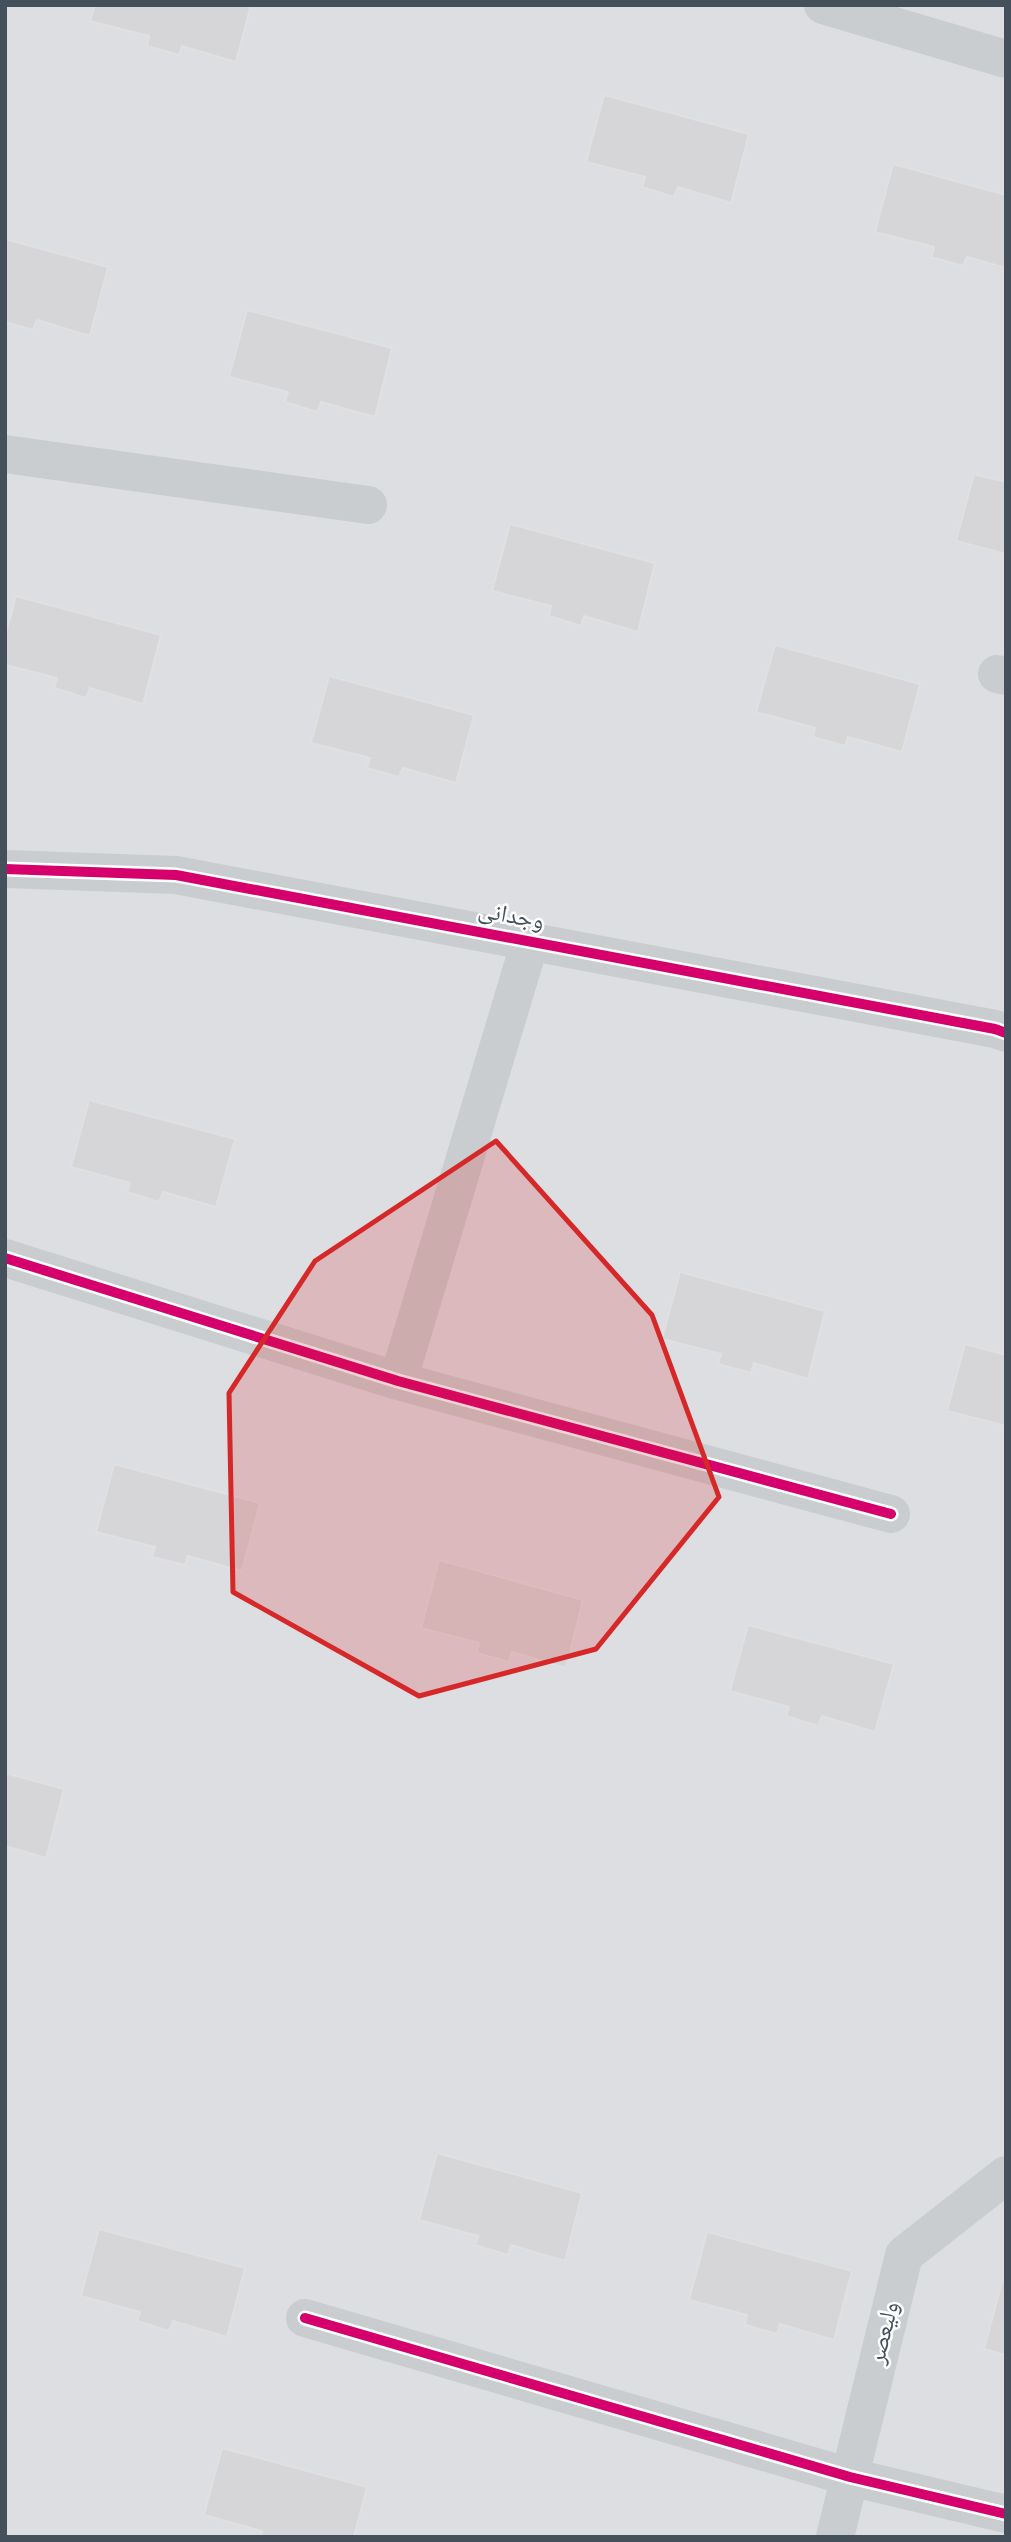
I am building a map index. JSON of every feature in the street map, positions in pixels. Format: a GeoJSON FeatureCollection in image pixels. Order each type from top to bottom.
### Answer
{"type":"FeatureCollection","features":[{"type":"Feature","properties":{"kind":"street"},"geometry":{"type":"LineString","coordinates":[[823,5],[1006,59]]}},
{"type":"Feature","properties":{"kind":"street"},"geometry":{"type":"LineString","coordinates":[[5,454],[368,505]]}},
{"type":"Feature","properties":{"kind":"street","name":"وجدانی"},"geometry":{"type":"LineString","coordinates":[[5,869],[176,875],[995,1028],[1006,1033]]}},
{"type":"Feature","properties":{"kind":"street"},"geometry":{"type":"LineString","coordinates":[[398,1381],[530,942]]}},
{"type":"Feature","properties":{"kind":"street"},"geometry":{"type":"LineString","coordinates":[[5,1258],[398,1381],[891,1514]]}},
{"type":"Feature","properties":{"kind":"street","name":"ولیعصر"},"geometry":{"type":"LineString","coordinates":[[835,2537],[904,2255],[1006,2175]]}},
{"type":"Feature","properties":{"kind":"street"},"geometry":{"type":"LineString","coordinates":[[305,2318],[850,2477],[1006,2514]]}},
{"type":"Feature","properties":{"kind":"highlighted area"},"geometry":{"type":"Polygon","coordinates":[[[496,1141],[652,1315],[719,1497],[596,1649],[419,1696],[233,1592],[229,1393],[315,1261],[496,1141]]]}},
{"type":"Feature","properties":{"kind":"shaded area"},"geometry":{"type":"Polygon","coordinates":[[[5,5],[1006,5],[1006,2537],[5,2537],[5,5]]]}},
{"type":"Feature","properties":{"kind":"building"},"geometry":{"type":"Polygon","coordinates":[[[95,5],[251,5],[236,62],[182,46],[179,55],[147,46],[149,36],[90,21],[95,5]]]}},
{"type":"Feature","properties":{"kind":"building"},"geometry":{"type":"Polygon","coordinates":[[[604,95],[749,134],[731,203],[678,187],[674,197],[642,187],[645,177],[586,162],[604,95]]]}},
{"type":"Feature","properties":{"kind":"building"},"geometry":{"type":"Polygon","coordinates":[[[893,164],[1006,195],[1006,268],[967,257],[963,266],[931,257],[934,247],[875,232],[893,164]]]}},
{"type":"Feature","properties":{"kind":"building"},"geometry":{"type":"Polygon","coordinates":[[[5,239],[108,267],[90,336],[37,320],[33,330],[5,322],[5,239]]]}},
{"type":"Feature","properties":{"kind":"building"},"geometry":{"type":"Polygon","coordinates":[[[247,310],[392,348],[375,417],[321,402],[317,412],[285,402],[288,392],[229,377],[247,310]]]}},
{"type":"Feature","properties":{"kind":"building"},"geometry":{"type":"Polygon","coordinates":[[[974,474],[1006,482],[1006,554],[956,541],[974,474]]]}},
{"type":"Feature","properties":{"kind":"building"},"geometry":{"type":"Polygon","coordinates":[[[510,524],[655,563],[638,632],[584,616],[581,626],[549,616],[551,606],[492,591],[510,524]]]}},
{"type":"Feature","properties":{"kind":"building"},"geometry":{"type":"Polygon","coordinates":[[[16,596],[161,635],[143,704],[90,688],[86,698],[54,688],[57,678],[5,665],[5,636],[16,596]]]}},
{"type":"Feature","properties":{"kind":"building"},"geometry":{"type":"Polygon","coordinates":[[[775,645],[920,684],[902,752],[848,737],[845,746],[813,737],[815,728],[756,712],[775,645]]]}},
{"type":"Feature","properties":{"kind":"building"},"geometry":{"type":"Polygon","coordinates":[[[329,676],[474,715],[456,783],[403,768],[399,777],[367,768],[370,758],[311,743],[329,676]]]}},
{"type":"Feature","properties":{"kind":"building"},"geometry":{"type":"Polygon","coordinates":[[[89,1100],[235,1139],[216,1207],[163,1192],[159,1202],[127,1192],[130,1183],[71,1167],[89,1100]]]}},
{"type":"Feature","properties":{"kind":"building"},"geometry":{"type":"Polygon","coordinates":[[[680,1272],[825,1311],[808,1379],[754,1363],[751,1373],[718,1364],[721,1354],[662,1339],[680,1272]]]}},
{"type":"Feature","properties":{"kind":"building"},"geometry":{"type":"Polygon","coordinates":[[[965,1344],[1006,1355],[1006,1426],[947,1411],[965,1344]]]}},
{"type":"Feature","properties":{"kind":"building"},"geometry":{"type":"Polygon","coordinates":[[[114,1464],[260,1503],[242,1571],[188,1556],[185,1565],[152,1557],[155,1547],[96,1532],[114,1464]]]}},
{"type":"Feature","properties":{"kind":"building"},"geometry":{"type":"Polygon","coordinates":[[[439,1560],[583,1600],[566,1668],[512,1652],[509,1662],[477,1653],[479,1643],[421,1628],[439,1560]]]}},
{"type":"Feature","properties":{"kind":"building"},"geometry":{"type":"Polygon","coordinates":[[[748,1625],[894,1664],[875,1732],[822,1716],[818,1726],[786,1716],[789,1707],[730,1691],[748,1625]]]}},
{"type":"Feature","properties":{"kind":"building"},"geometry":{"type":"Polygon","coordinates":[[[5,1773],[64,1789],[46,1858],[5,1846],[5,1773]]]}},
{"type":"Feature","properties":{"kind":"building"},"geometry":{"type":"Polygon","coordinates":[[[437,2153],[582,2193],[565,2261],[511,2245],[508,2255],[475,2245],[478,2236],[419,2220],[437,2153]]]}},
{"type":"Feature","properties":{"kind":"building"},"geometry":{"type":"Polygon","coordinates":[[[99,2229],[245,2268],[227,2337],[173,2321],[169,2331],[137,2321],[140,2312],[81,2296],[99,2229]]]}},
{"type":"Feature","properties":{"kind":"building"},"geometry":{"type":"Polygon","coordinates":[[[707,2232],[852,2271],[834,2340],[780,2324],[777,2334],[745,2325],[747,2315],[689,2300],[707,2232]]]}},
{"type":"Feature","properties":{"kind":"building"},"geometry":{"type":"Polygon","coordinates":[[[1002,2282],[1006,2283],[1006,2355],[984,2349],[1002,2282]]]}},
{"type":"Feature","properties":{"kind":"building"},"geometry":{"type":"Polygon","coordinates":[[[222,2448],[367,2487],[354,2537],[261,2537],[262,2531],[204,2515],[222,2448]]]}},
{"type":"Feature","properties":{"kind":"cycle path"},"geometry":{"type":"LineString","coordinates":[[5,869],[176,875],[1006,1033]]}},
{"type":"Feature","properties":{"kind":"cycle path"},"geometry":{"type":"LineString","coordinates":[[5,1258],[398,1381],[891,1514]]}},
{"type":"Feature","properties":{"kind":"cycle path"},"geometry":{"type":"LineString","coordinates":[[305,2318],[850,2477],[1006,2514]]}}]}
